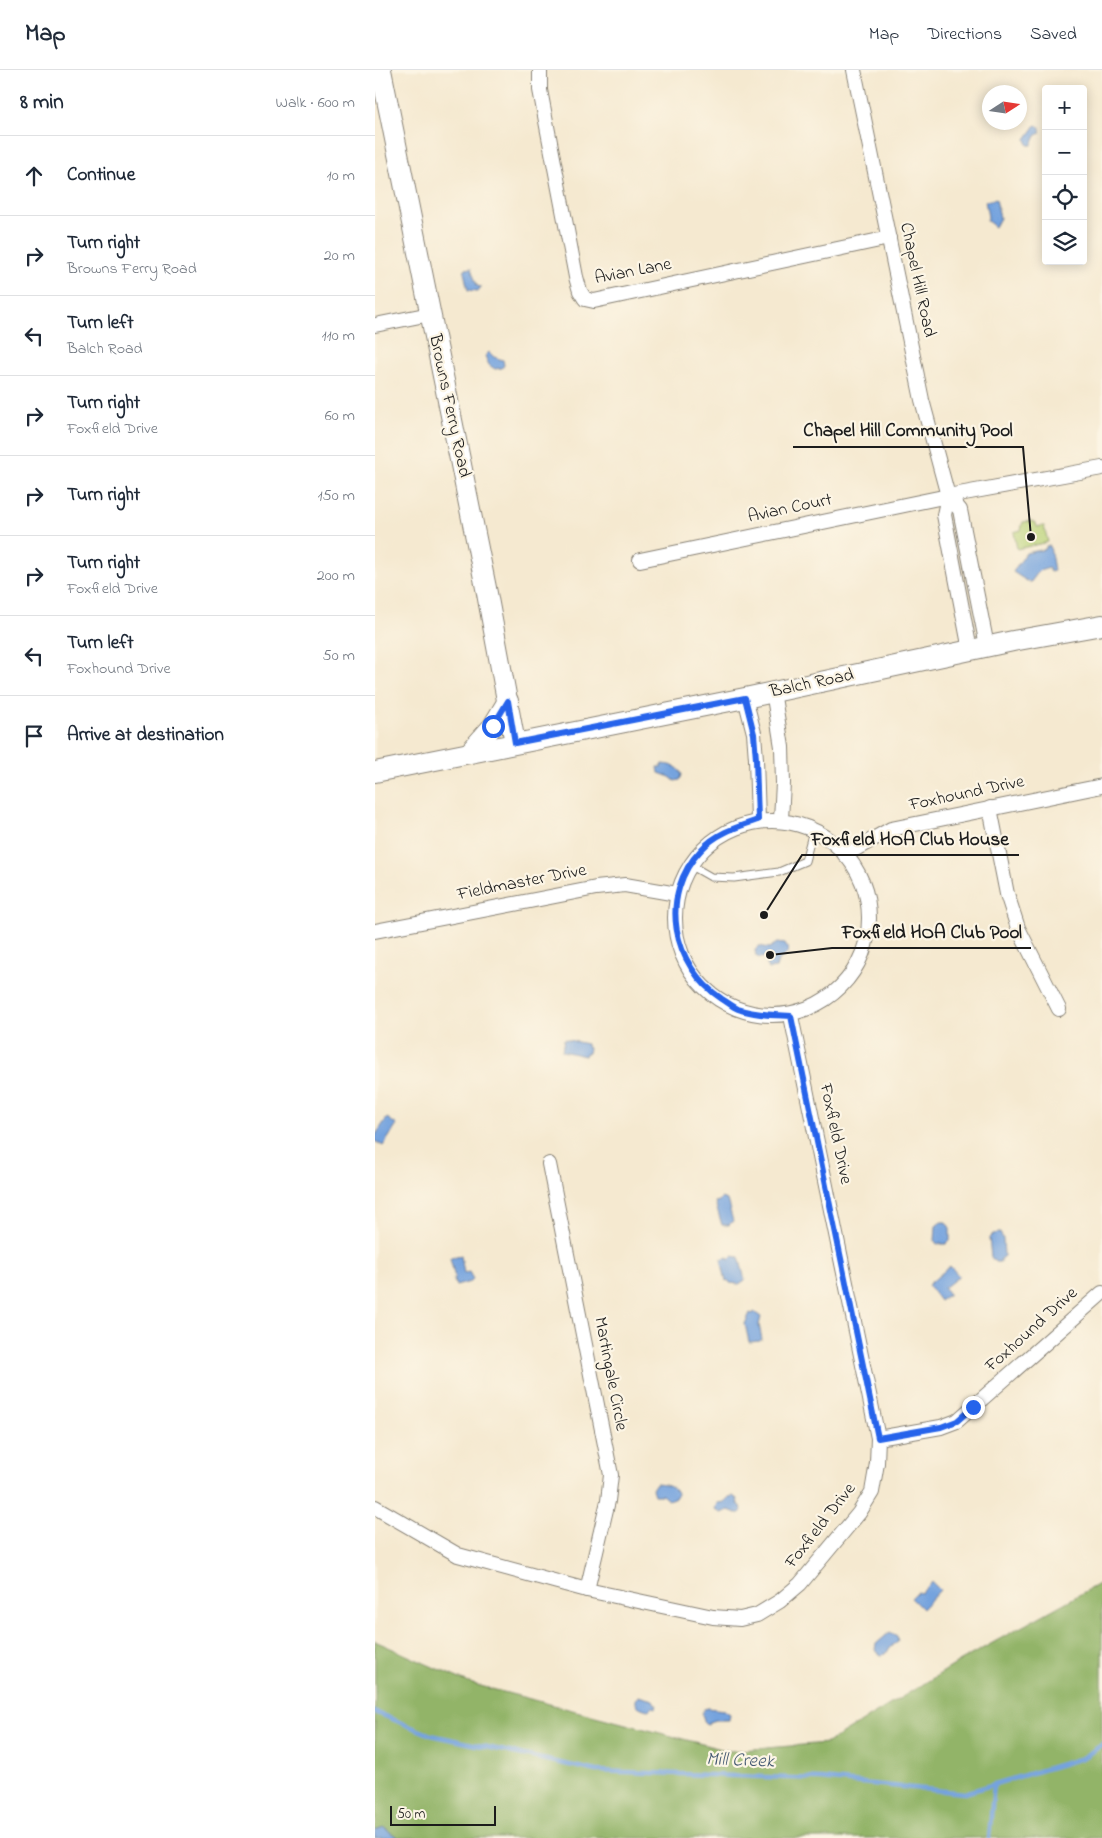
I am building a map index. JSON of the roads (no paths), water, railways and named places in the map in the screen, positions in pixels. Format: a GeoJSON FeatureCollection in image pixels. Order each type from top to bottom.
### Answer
{"type":"FeatureCollection","features":[{"type":"Feature","properties":{"kind":"street","name":"Browns Ferry Road"},"geometry":{"type":"LineString","coordinates":[[381,70],[486,588],[515,743]]}},
{"type":"Feature","properties":{"kind":"street","name":"Avian Lane"},"geometry":{"type":"LineString","coordinates":[[540,70],[541,90],[575,267],[580,291],[585,299],[594,301],[889,238]]}},
{"type":"Feature","properties":{"kind":"street","name":"Chapel Hill Road"},"geometry":{"type":"LineString","coordinates":[[854,70],[922,400],[948,496],[960,510],[979,648]]}},
{"type":"Feature","properties":{"kind":"street"},"geometry":{"type":"LineString","coordinates":[[375,325],[430,314]]}},
{"type":"Feature","properties":{"kind":"street"},"geometry":{"type":"LineString","coordinates":[[948,496],[1102,468]]}},
{"type":"Feature","properties":{"kind":"street","name":"Avian Court"},"geometry":{"type":"LineString","coordinates":[[640,560],[948,496]]}},
{"type":"Feature","properties":{"kind":"street","name":"Balch Road"},"geometry":{"type":"LineString","coordinates":[[375,772],[745,698],[979,648],[1102,625]]}},
{"type":"Feature","properties":{"kind":"street"},"geometry":{"type":"LineString","coordinates":[[773,691],[782,747],[781,819]]}},
{"type":"Feature","properties":{"kind":"street"},"geometry":{"type":"LineString","coordinates":[[745,698],[754,734],[758,820]]}},
{"type":"Feature","properties":{"kind":"street"},"geometry":{"type":"LineString","coordinates":[[470,752],[493,726],[508,701]]}},
{"type":"Feature","properties":{"kind":"street","name":"Foxhound Drive"},"geometry":{"type":"LineString","coordinates":[[845,855],[891,830],[1102,786]]}},
{"type":"Feature","properties":{"kind":"street"},"geometry":{"type":"LineString","coordinates":[[990,808],[1007,894],[1018,928],[1059,1009]]}},
{"type":"Feature","properties":{"kind":"street"},"geometry":{"type":"LineString","coordinates":[[781,819],[821,834],[845,855],[855,869],[867,897],[869,917],[866,943],[852,975],[838,991],[820,1004],[791,1016],[755,1013],[737,1008],[710,991],[686,959],[677,936],[674,910],[681,878],[700,850],[728,830],[758,820],[781,819]]}},
{"type":"Feature","properties":{"kind":"street","name":"Fieldmaster Drive"},"geometry":{"type":"LineString","coordinates":[[375,931],[596,888],[625,885],[677,894]]}},
{"type":"Feature","properties":{"kind":"street","name":"Foxfield Drive"},"geometry":{"type":"LineString","coordinates":[[375,1507],[458,1555],[587,1590],[713,1617],[739,1619],[757,1614],[779,1601],[800,1584],[859,1513],[872,1492],[877,1464],[878,1438],[791,1016]]}},
{"type":"Feature","properties":{"kind":"street","name":"Martingale Circle"},"geometry":{"type":"LineString","coordinates":[[549,1164],[611,1475],[608,1501],[587,1590]]}},
{"type":"Feature","properties":{"kind":"street","name":"Foxhound Drive"},"geometry":{"type":"LineString","coordinates":[[878,1438],[941,1427],[957,1421],[1102,1293]]}},
{"type":"Feature","properties":{"kind":"lane"},"geometry":{"type":"LineString","coordinates":[[690,865],[711,877],[734,878],[779,872],[805,861],[813,831]]}},
{"type":"Feature","properties":{"kind":"water"},"geometry":{"type":"Polygon","coordinates":[[[1036,125],[1039,126],[1041,132],[1036,136],[1032,145],[1028,145],[1026,139],[1036,125]]]}},
{"type":"Feature","properties":{"kind":"water"},"geometry":{"type":"Polygon","coordinates":[[[996,199],[1000,218],[995,227],[986,220],[988,217],[985,201],[996,199]]]}},
{"type":"Feature","properties":{"kind":"water"},"geometry":{"type":"Polygon","coordinates":[[[471,268],[477,286],[481,287],[478,291],[468,290],[464,272],[465,269],[471,268]]]}},
{"type":"Feature","properties":{"kind":"water"},"geometry":{"type":"Polygon","coordinates":[[[489,352],[494,357],[503,360],[504,365],[502,368],[495,369],[489,365],[485,356],[489,352]]]}},
{"type":"Feature","properties":{"kind":"water"},"geometry":{"type":"Polygon","coordinates":[[[1046,546],[1050,546],[1054,571],[1050,572],[1049,568],[1039,571],[1030,583],[1013,572],[1026,553],[1046,549],[1046,546]]]}},
{"type":"Feature","properties":{"kind":"water"},"geometry":{"type":"Polygon","coordinates":[[[663,764],[677,768],[682,775],[680,780],[675,781],[659,773],[658,767],[661,767],[663,764]]]}},
{"type":"Feature","properties":{"kind":"water"},"geometry":{"type":"Polygon","coordinates":[[[777,943],[785,944],[788,949],[785,955],[778,961],[776,968],[769,969],[767,957],[759,958],[756,956],[755,950],[759,946],[769,948],[777,943]]]}},
{"type":"Feature","properties":{"kind":"water"},"geometry":{"type":"Polygon","coordinates":[[[564,1039],[587,1044],[589,1048],[588,1053],[585,1056],[562,1051],[564,1039]]]}},
{"type":"Feature","properties":{"kind":"water"},"geometry":{"type":"Polygon","coordinates":[[[387,1118],[397,1125],[383,1146],[375,1141],[375,1136],[387,1118]]]}},
{"type":"Feature","properties":{"kind":"water"},"geometry":{"type":"Polygon","coordinates":[[[721,1198],[727,1200],[733,1221],[729,1225],[722,1225],[715,1202],[721,1198]]]}},
{"type":"Feature","properties":{"kind":"water"},"geometry":{"type":"Polygon","coordinates":[[[941,1222],[946,1222],[950,1228],[950,1240],[946,1244],[937,1244],[935,1241],[936,1226],[941,1222]]]}},
{"type":"Feature","properties":{"kind":"water"},"geometry":{"type":"Polygon","coordinates":[[[1000,1233],[1003,1239],[1004,1256],[1000,1259],[1000,1262],[995,1262],[991,1257],[989,1238],[993,1234],[1000,1233]]]}},
{"type":"Feature","properties":{"kind":"water"},"geometry":{"type":"Polygon","coordinates":[[[461,1256],[464,1273],[469,1272],[473,1279],[470,1282],[456,1286],[450,1258],[461,1256]]]}},
{"type":"Feature","properties":{"kind":"water"},"geometry":{"type":"Polygon","coordinates":[[[733,1256],[739,1257],[745,1280],[739,1284],[726,1281],[721,1259],[728,1257],[728,1259],[733,1256]]]}},
{"type":"Feature","properties":{"kind":"water"},"geometry":{"type":"Polygon","coordinates":[[[950,1266],[959,1276],[944,1288],[949,1294],[940,1301],[928,1285],[950,1266]]]}},
{"type":"Feature","properties":{"kind":"water"},"geometry":{"type":"Polygon","coordinates":[[[754,1312],[761,1317],[759,1325],[762,1339],[749,1342],[745,1324],[750,1313],[753,1314],[754,1312]]]}},
{"type":"Feature","properties":{"kind":"water"},"geometry":{"type":"Polygon","coordinates":[[[656,1483],[671,1486],[677,1493],[676,1497],[668,1500],[662,1495],[654,1495],[652,1489],[656,1483]]]}},
{"type":"Feature","properties":{"kind":"water"},"geometry":{"type":"Polygon","coordinates":[[[733,1496],[741,1506],[742,1511],[740,1513],[729,1510],[721,1513],[715,1509],[717,1503],[724,1502],[733,1496]]]}},
{"type":"Feature","properties":{"kind":"water"},"geometry":{"type":"Polygon","coordinates":[[[932,1582],[940,1590],[922,1609],[911,1598],[917,1592],[921,1593],[932,1582]]]}},
{"type":"Feature","properties":{"kind":"water"},"geometry":{"type":"Polygon","coordinates":[[[890,1632],[897,1636],[898,1642],[890,1647],[886,1654],[881,1655],[875,1650],[876,1644],[890,1632]]]}},
{"type":"Feature","properties":{"kind":"water"},"geometry":{"type":"Polygon","coordinates":[[[638,1696],[653,1700],[657,1704],[656,1708],[653,1707],[648,1710],[640,1707],[636,1704],[638,1696]]]}},
{"type":"Feature","properties":{"kind":"water"},"geometry":{"type":"Polygon","coordinates":[[[704,1709],[724,1710],[730,1714],[729,1720],[715,1720],[708,1724],[705,1723],[702,1714],[704,1709]]]}},
{"type":"Feature","properties":{"kind":"water"},"geometry":{"type":"Polygon","coordinates":[[[384,1828],[399,1838],[375,1838],[375,1831],[384,1828]]]}},
{"type":"Feature","properties":{"kind":"waterway","name":"Mill Creek"},"geometry":{"type":"LineString","coordinates":[[375,1712],[431,1735],[597,1771],[820,1779],[965,1793],[1082,1758],[1102,1745]]}},
{"type":"Feature","properties":{"kind":"waterway"},"geometry":{"type":"LineString","coordinates":[[989,1838],[994,1784]]}},
{"type":"Feature","properties":{"kind":"place","name":"Chapel Hill Community Pool"},"geometry":{"type":"Point","coordinates":[1031,537]}},
{"type":"Feature","properties":{"kind":"place","name":"Foxfield HOA Club House"},"geometry":{"type":"Point","coordinates":[764,915]}},
{"type":"Feature","properties":{"kind":"place","name":"Foxfield HOA Club Pool"},"geometry":{"type":"Point","coordinates":[770,955]}}]}
